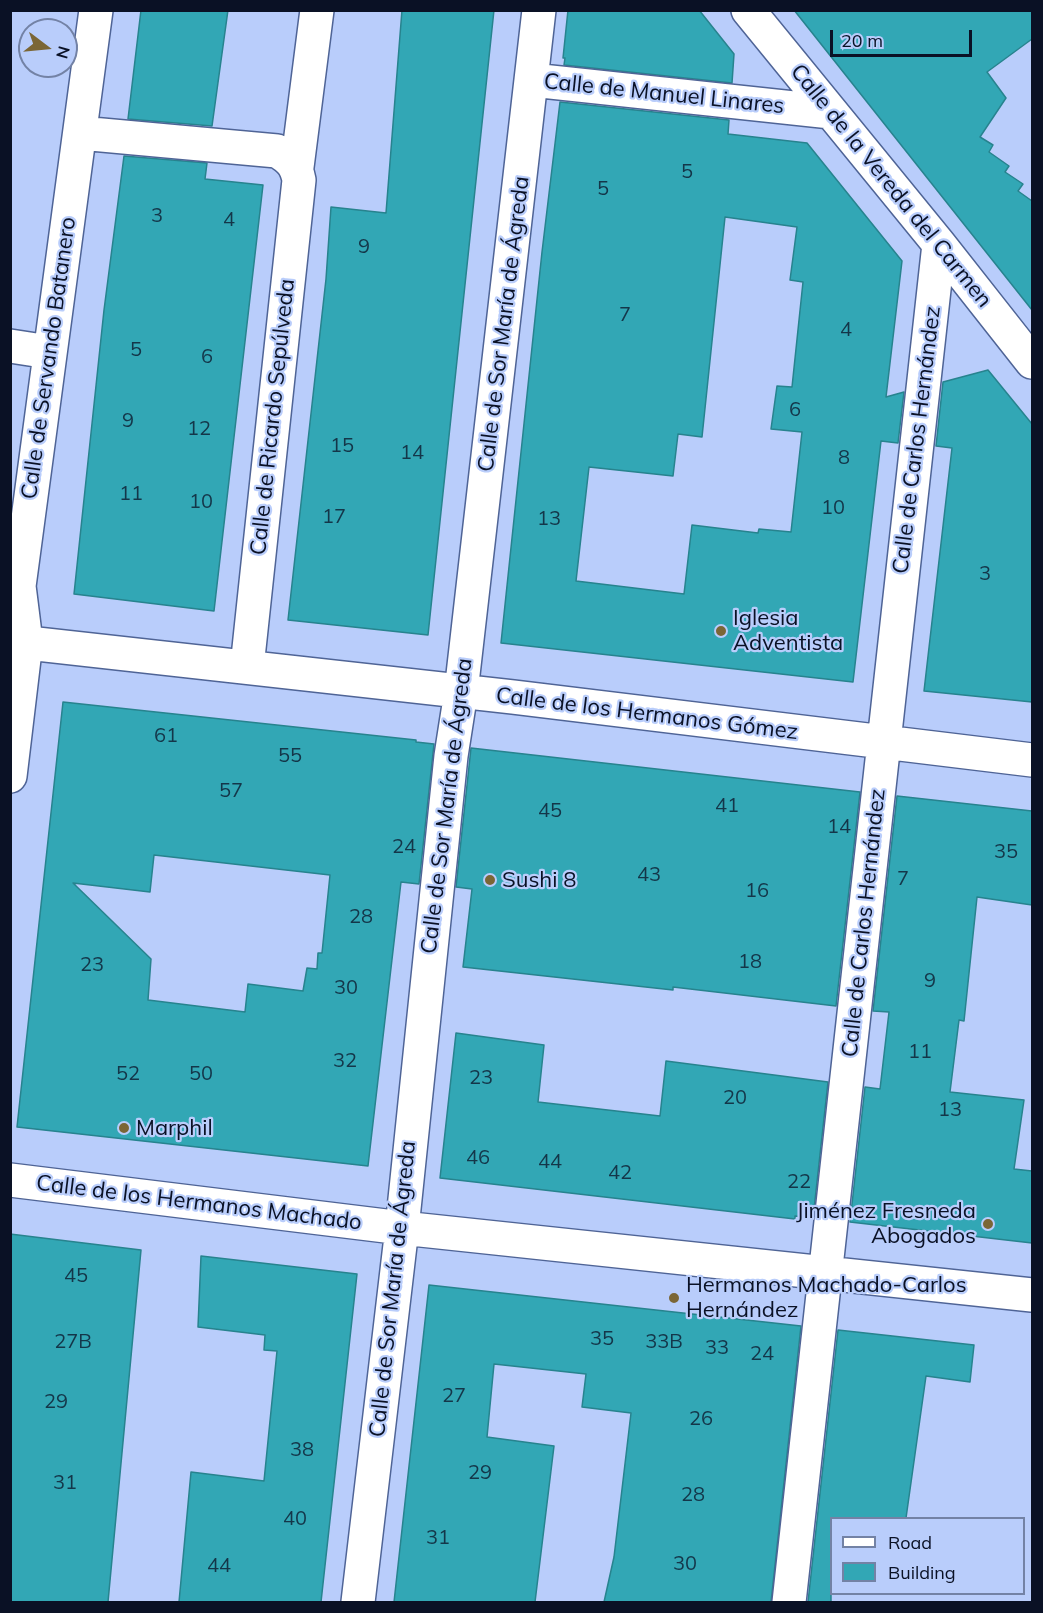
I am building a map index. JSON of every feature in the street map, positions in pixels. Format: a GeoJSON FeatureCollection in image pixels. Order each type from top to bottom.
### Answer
{"type":"FeatureCollection","features":[{"type":"Feature","properties":{"kind":"street","name":"Calle de Servando Batanero"},"geometry":{"type":"LineString","coordinates":[[10,776],[19,586],[96,10]]}},
{"type":"Feature","properties":{"kind":"street","name":"Calle de Ricardo Sepúlveda"},"geometry":{"type":"LineString","coordinates":[[247,668],[298,180],[297,166],[318,10]]}},
{"type":"Feature","properties":{"kind":"street","name":"Calle de Sor María de Ágreda"},"geometry":{"type":"LineString","coordinates":[[358,1602],[402,1228],[451,756],[461,692],[539,10]]}},
{"type":"Feature","properties":{"kind":"street","name":"Calle de la Vereda del Carmen"},"geometry":{"type":"LineString","coordinates":[[748,10],[1032,362]]}},
{"type":"Feature","properties":{"kind":"street","name":"Calle de Manuel Linares"},"geometry":{"type":"LineString","coordinates":[[532,80],[831,112]]}},
{"type":"Feature","properties":{"kind":"street"},"geometry":{"type":"LineString","coordinates":[[80,133],[277,152],[297,166]]}},
{"type":"Feature","properties":{"kind":"street","name":"Calle de Carlos Hernández"},"geometry":{"type":"LineString","coordinates":[[789,1602],[939,244]]}},
{"type":"Feature","properties":{"kind":"street"},"geometry":{"type":"LineString","coordinates":[[10,346],[49,352]]}},
{"type":"Feature","properties":{"kind":"street","name":"Calle de los Hermanos Gómez"},"geometry":{"type":"LineString","coordinates":[[18,642],[1032,760]]}},
{"type":"Feature","properties":{"kind":"street","name":"Calle de los Hermanos Machado"},"geometry":{"type":"LineString","coordinates":[[10,1180],[402,1228],[1032,1294]]}},
{"type":"Feature","properties":{"kind":"building"},"geometry":{"type":"Polygon","coordinates":[[[141,10],[228,10],[212,126],[128,119],[141,10]]]}},
{"type":"Feature","properties":{"kind":"building"},"geometry":{"type":"Polygon","coordinates":[[[402,10],[494,10],[428,635],[288,620],[326,279],[331,207],[386,213],[402,10]]]}},
{"type":"Feature","properties":{"kind":"building"},"geometry":{"type":"Polygon","coordinates":[[[568,10],[699,10],[734,54],[732,83],[564,65],[568,10]]]}},
{"type":"Feature","properties":{"kind":"building"},"geometry":{"type":"Polygon","coordinates":[[[794,10],[1032,10],[1032,39],[987,72],[1006,98],[980,137],[993,145],[989,152],[1009,166],[1005,172],[1023,184],[1018,191],[1032,201],[1032,310],[794,10]]]}},
{"type":"Feature","properties":{"kind":"building"},"geometry":{"type":"Polygon","coordinates":[[[560,102],[729,120],[728,134],[807,143],[902,261],[886,397],[904,392],[898,443],[881,441],[853,682],[501,643],[560,102]],[[725,217],[702,437],[678,434],[673,476],[589,467],[576,581],[684,594],[692,525],[758,533],[759,529],[791,532],[802,432],[771,429],[777,386],[792,387],[803,282],[790,280],[797,227],[725,217]]]}},
{"type":"Feature","properties":{"kind":"building"},"geometry":{"type":"Polygon","coordinates":[[[124,156],[207,163],[205,179],[263,185],[214,611],[74,594],[104,310],[124,156]]]}},
{"type":"Feature","properties":{"kind":"building"},"geometry":{"type":"Polygon","coordinates":[[[988,370],[1032,424],[1032,702],[924,691],[952,448],[936,446],[943,382],[988,370]]]}},
{"type":"Feature","properties":{"kind":"building"},"geometry":{"type":"Polygon","coordinates":[[[63,702],[416,740],[416,742],[434,744],[419,884],[401,882],[368,1166],[17,1127],[63,702]],[[154,855],[150,892],[73,883],[151,959],[148,1000],[245,1012],[248,984],[303,991],[307,968],[317,969],[318,953],[322,953],[330,875],[154,855]]]}},
{"type":"Feature","properties":{"kind":"building"},"geometry":{"type":"Polygon","coordinates":[[[471,748],[860,792],[836,1006],[673,987],[673,990],[463,967],[472,889],[456,887],[471,748]]]}},
{"type":"Feature","properties":{"kind":"building"},"geometry":{"type":"Polygon","coordinates":[[[897,796],[1032,811],[1032,905],[977,897],[964,1021],[959,1020],[950,1092],[1024,1100],[1014,1169],[1032,1171],[1032,1243],[850,1222],[865,1087],[880,1089],[889,1012],[873,1011],[897,796]]]}},
{"type":"Feature","properties":{"kind":"building"},"geometry":{"type":"Polygon","coordinates":[[[456,1033],[544,1045],[538,1102],[660,1116],[666,1061],[828,1082],[813,1218],[795,1216],[795,1219],[440,1178],[456,1033]]]}},
{"type":"Feature","properties":{"kind":"building"},"geometry":{"type":"Polygon","coordinates":[[[10,1234],[141,1250],[108,1602],[10,1602],[10,1234]]]}},
{"type":"Feature","properties":{"kind":"building"},"geometry":{"type":"Polygon","coordinates":[[[201,1256],[357,1274],[321,1602],[179,1602],[191,1472],[264,1481],[277,1351],[264,1350],[265,1335],[198,1327],[201,1256]]]}},
{"type":"Feature","properties":{"kind":"building"},"geometry":{"type":"Polygon","coordinates":[[[429,1285],[801,1326],[771,1602],[604,1602],[614,1557],[631,1413],[582,1407],[586,1374],[494,1364],[487,1437],[554,1446],[535,1602],[394,1602],[429,1285]]]}},
{"type":"Feature","properties":{"kind":"building"},"geometry":{"type":"Polygon","coordinates":[[[838,1330],[974,1345],[970,1382],[926,1376],[906,1517],[830,1517],[831,1602],[808,1602],[838,1330]]]}},
{"type":"Feature","properties":{"kind":"place","name":"Iglesia Adventista"},"geometry":{"type":"Point","coordinates":[721,631]}},
{"type":"Feature","properties":{"kind":"place","name":"Sushi 8"},"geometry":{"type":"Point","coordinates":[490,880]}},
{"type":"Feature","properties":{"kind":"place","name":"Marphil"},"geometry":{"type":"Point","coordinates":[124,1128]}},
{"type":"Feature","properties":{"kind":"place","name":"Jiménez Fresneda Abogados"},"geometry":{"type":"Point","coordinates":[988,1224]}},
{"type":"Feature","properties":{"kind":"place","name":"Hermanos Machado-Carlos Hernández"},"geometry":{"type":"Point","coordinates":[674,1298]}}]}
